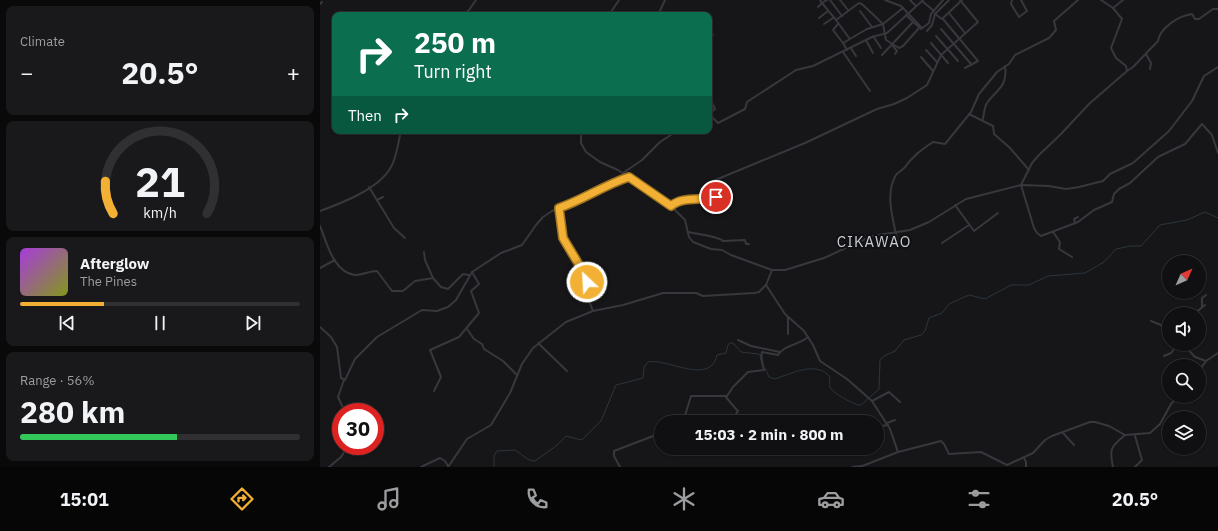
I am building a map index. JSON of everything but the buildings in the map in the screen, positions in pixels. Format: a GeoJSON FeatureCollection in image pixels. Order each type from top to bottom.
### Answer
{"type":"FeatureCollection","features":[{"type":"Feature","properties":{"kind":"street"},"geometry":{"type":"LineString","coordinates":[[466,12],[476,0]]}},
{"type":"Feature","properties":{"kind":"street"},"geometry":{"type":"LineString","coordinates":[[611,12],[619,0]]}},
{"type":"Feature","properties":{"kind":"street"},"geometry":{"type":"LineString","coordinates":[[659,12],[665,0]]}},
{"type":"Feature","properties":{"kind":"street"},"geometry":{"type":"LineString","coordinates":[[820,0],[849,38]]}},
{"type":"Feature","properties":{"kind":"street"},"geometry":{"type":"LineString","coordinates":[[818,7],[822,3],[829,0],[842,16]]}},
{"type":"Feature","properties":{"kind":"street"},"geometry":{"type":"LineString","coordinates":[[840,0],[848,10]]}},
{"type":"Feature","properties":{"kind":"street"},"geometry":{"type":"LineString","coordinates":[[885,0],[898,4],[903,8],[913,22],[921,28]]}},
{"type":"Feature","properties":{"kind":"street"},"geometry":{"type":"LineString","coordinates":[[910,0],[916,7]]}},
{"type":"Feature","properties":{"kind":"street"},"geometry":{"type":"LineString","coordinates":[[712,117],[717,123],[725,120],[743,111],[746,102],[791,72],[812,67],[873,36],[885,33],[916,7],[922,0],[934,12]]}},
{"type":"Feature","properties":{"kind":"street"},"geometry":{"type":"LineString","coordinates":[[892,45],[901,48],[921,28],[929,23],[934,12],[944,0]]}},
{"type":"Feature","properties":{"kind":"street"},"geometry":{"type":"LineString","coordinates":[[927,31],[932,25],[935,14],[949,0]]}},
{"type":"Feature","properties":{"kind":"street"},"geometry":{"type":"LineString","coordinates":[[671,206],[679,200],[706,200],[717,196],[713,181],[805,143],[872,111],[894,104],[907,98],[927,85],[941,55],[978,22],[961,0],[942,19],[935,14]]}},
{"type":"Feature","properties":{"kind":"street"},"geometry":{"type":"LineString","coordinates":[[1012,0],[1011,4],[1017,15]]}},
{"type":"Feature","properties":{"kind":"street"},"geometry":{"type":"LineString","coordinates":[[1014,16],[1017,15],[1020,17],[1026,12],[1021,0]]}},
{"type":"Feature","properties":{"kind":"street"},"geometry":{"type":"LineString","coordinates":[[898,243],[891,200],[892,186],[896,175],[904,169],[910,159],[933,142],[944,144],[969,114],[979,94],[997,72],[1009,64],[1015,55],[1051,37],[1056,30],[1054,22],[1078,0]]}},
{"type":"Feature","properties":{"kind":"street"},"geometry":{"type":"LineString","coordinates":[[1101,0],[1113,8],[1122,19],[1111,48],[1114,56],[1126,66],[1126,71]]}},
{"type":"Feature","properties":{"kind":"street"},"geometry":{"type":"LineString","coordinates":[[1113,8],[1123,0]]}},
{"type":"Feature","properties":{"kind":"street"},"geometry":{"type":"LineString","coordinates":[[836,20],[858,3],[862,4],[883,24],[885,39],[897,51],[895,54]]}},
{"type":"Feature","properties":{"kind":"street"},"geometry":{"type":"LineString","coordinates":[[843,43],[849,38],[872,27],[883,24],[903,8]]}},
{"type":"Feature","properties":{"kind":"street"},"geometry":{"type":"LineString","coordinates":[[1218,9],[1214,9],[1198,19],[1195,19],[1192,14],[1176,20],[1162,31],[1156,43],[1146,54],[1088,104],[1061,134],[1039,155],[1021,185],[1036,232],[1042,236],[1075,223],[1094,210],[1113,201],[1114,194],[1119,189],[1130,183],[1158,157],[1185,144],[1202,124],[1212,135],[1218,153]]}},
{"type":"Feature","properties":{"kind":"street"},"geometry":{"type":"LineString","coordinates":[[819,18],[828,11]]}},
{"type":"Feature","properties":{"kind":"street"},"geometry":{"type":"LineString","coordinates":[[860,11],[872,27]]}},
{"type":"Feature","properties":{"kind":"street"},"geometry":{"type":"LineString","coordinates":[[949,13],[965,32]]}},
{"type":"Feature","properties":{"kind":"street"},"geometry":{"type":"LineString","coordinates":[[907,14],[921,28]]}},
{"type":"Feature","properties":{"kind":"street"},"geometry":{"type":"LineString","coordinates":[[824,24],[833,18]]}},
{"type":"Feature","properties":{"kind":"street"},"geometry":{"type":"LineString","coordinates":[[943,19],[978,61],[965,68]]}},
{"type":"Feature","properties":{"kind":"street"},"geometry":{"type":"LineString","coordinates":[[882,55],[913,22]]}},
{"type":"Feature","properties":{"kind":"street"},"geometry":{"type":"LineString","coordinates":[[838,24],[833,30],[848,50]]}},
{"type":"Feature","properties":{"kind":"street"},"geometry":{"type":"LineString","coordinates":[[941,29],[971,64]]}},
{"type":"Feature","properties":{"kind":"street"},"geometry":{"type":"LineString","coordinates":[[873,36],[881,48]]}},
{"type":"Feature","properties":{"kind":"street"},"geometry":{"type":"LineString","coordinates":[[936,36],[958,61]]}},
{"type":"Feature","properties":{"kind":"street"},"geometry":{"type":"LineString","coordinates":[[866,40],[873,53]]}},
{"type":"Feature","properties":{"kind":"street"},"geometry":{"type":"LineString","coordinates":[[931,43],[948,63]]}},
{"type":"Feature","properties":{"kind":"street"},"geometry":{"type":"LineString","coordinates":[[851,48],[856,56]]}},
{"type":"Feature","properties":{"kind":"street"},"geometry":{"type":"LineString","coordinates":[[926,50],[937,63]]}},
{"type":"Feature","properties":{"kind":"street"},"geometry":{"type":"LineString","coordinates":[[842,52],[870,92]]}},
{"type":"Feature","properties":{"kind":"street"},"geometry":{"type":"LineString","coordinates":[[1146,54],[1152,63],[1150,69]]}},
{"type":"Feature","properties":{"kind":"street"},"geometry":{"type":"LineString","coordinates":[[921,57],[933,71]]}},
{"type":"Feature","properties":{"kind":"street"},"geometry":{"type":"LineString","coordinates":[[983,119],[986,106],[1001,88],[1005,75],[1005,66]]}},
{"type":"Feature","properties":{"kind":"street"},"geometry":{"type":"LineString","coordinates":[[581,134],[581,143],[586,152],[595,159],[623,173],[671,206],[683,218],[690,239],[694,243],[712,249],[722,250],[731,255],[772,270],[784,270],[824,258],[872,236],[910,230],[929,222],[955,205],[979,195],[1021,185],[1049,186],[1066,189],[1103,181],[1110,174],[1132,164],[1169,131],[1192,101],[1205,75],[1218,67]]}},
{"type":"Feature","properties":{"kind":"street"},"geometry":{"type":"LineString","coordinates":[[712,102],[715,109],[712,112]]}},
{"type":"Feature","properties":{"kind":"street"},"geometry":{"type":"LineString","coordinates":[[969,114],[983,119],[993,126],[994,134],[1010,148],[1029,170]]}},
{"type":"Feature","properties":{"kind":"street"},"geometry":{"type":"LineString","coordinates":[[320,211],[345,202],[383,178],[392,166],[400,134]]}},
{"type":"Feature","properties":{"kind":"street"},"geometry":{"type":"LineString","coordinates":[[623,173],[642,160],[660,142],[672,134]]}},
{"type":"Feature","properties":{"kind":"street"},"geometry":{"type":"LineString","coordinates":[[341,403],[338,397],[344,380],[348,377],[359,355],[377,337],[422,310],[436,311],[448,307],[456,300],[470,274],[501,253],[522,245],[540,220],[559,208],[575,203],[588,194],[629,177]]}},
{"type":"Feature","properties":{"kind":"street"},"geometry":{"type":"LineString","coordinates":[[369,187],[394,228],[405,238]]}},
{"type":"Feature","properties":{"kind":"street"},"geometry":{"type":"LineString","coordinates":[[377,200],[383,197]]}},
{"type":"Feature","properties":{"kind":"street"},"geometry":{"type":"LineString","coordinates":[[706,200],[710,212],[713,214]]}},
{"type":"Feature","properties":{"kind":"street"},"geometry":{"type":"LineString","coordinates":[[955,205],[974,231],[998,213]]}},
{"type":"Feature","properties":{"kind":"street"},"geometry":{"type":"LineString","coordinates":[[559,208],[563,238],[587,282],[588,298],[593,311]]}},
{"type":"Feature","properties":{"kind":"street"},"geometry":{"type":"LineString","coordinates":[[1075,223],[1074,219],[1078,218]]}},
{"type":"Feature","properties":{"kind":"street"},"geometry":{"type":"LineString","coordinates":[[942,243],[969,225]]}},
{"type":"Feature","properties":{"kind":"street"},"geometry":{"type":"LineString","coordinates":[[320,226],[335,260],[341,268],[349,274],[363,275],[377,271],[387,286],[394,291],[404,291],[414,281],[433,278]]}},
{"type":"Feature","properties":{"kind":"street"},"geometry":{"type":"LineString","coordinates":[[688,232],[704,234],[721,239],[722,241],[745,240],[747,244],[749,244]]}},
{"type":"Feature","properties":{"kind":"street"},"geometry":{"type":"LineString","coordinates":[[1052,232],[1060,242],[1059,249],[1072,257]]}},
{"type":"Feature","properties":{"kind":"street"},"geometry":{"type":"LineString","coordinates":[[424,252],[425,260],[433,278],[441,287],[448,289],[463,274],[470,274],[479,284],[471,291],[479,312],[467,329],[453,341],[434,347],[430,350],[441,377],[434,391]]}},
{"type":"Feature","properties":{"kind":"street"},"geometry":{"type":"LineString","coordinates":[[320,268],[335,260]]}},
{"type":"Feature","properties":{"kind":"street"},"geometry":{"type":"LineString","coordinates":[[421,467],[440,458],[445,461],[448,467],[467,439],[491,425],[510,393],[525,360],[538,343],[549,338],[566,322],[593,311],[623,306],[665,292],[696,293],[703,296],[759,292],[766,285],[772,270]]}},
{"type":"Feature","properties":{"kind":"street"},"geometry":{"type":"LineString","coordinates":[[766,285],[788,317],[800,326],[813,345],[820,362],[843,376],[872,401],[887,424],[898,452]]}},
{"type":"Feature","properties":{"kind":"street"},"geometry":{"type":"LineString","coordinates":[[788,317],[788,334]]}},
{"type":"Feature","properties":{"kind":"street"},"geometry":{"type":"LineString","coordinates":[[1151,321],[1162,326]]}},
{"type":"Feature","properties":{"kind":"street"},"geometry":{"type":"LineString","coordinates":[[320,327],[331,337],[337,346],[341,378],[344,380]]}},
{"type":"Feature","properties":{"kind":"street"},"geometry":{"type":"LineString","coordinates":[[467,329],[474,339],[482,344],[484,349],[503,361],[517,375]]}},
{"type":"Feature","properties":{"kind":"street"},"geometry":{"type":"LineString","coordinates":[[685,415],[691,396],[725,396],[748,372],[764,370],[761,358],[763,351],[776,355],[782,349],[801,343],[808,338]]}},
{"type":"Feature","properties":{"kind":"street"},"geometry":{"type":"LineString","coordinates":[[738,340],[751,346],[780,352]]}},
{"type":"Feature","properties":{"kind":"street"},"geometry":{"type":"LineString","coordinates":[[538,343],[567,372]]}},
{"type":"Feature","properties":{"kind":"street"},"geometry":{"type":"LineString","coordinates":[[1164,356],[1172,351]]}},
{"type":"Feature","properties":{"kind":"street"},"geometry":{"type":"LineString","coordinates":[[1189,351],[1195,357],[1199,359]]}},
{"type":"Feature","properties":{"kind":"street"},"geometry":{"type":"LineString","coordinates":[[1206,362],[1218,353]]}},
{"type":"Feature","properties":{"kind":"street"},"geometry":{"type":"LineString","coordinates":[[872,401],[889,392],[900,402]]}},
{"type":"Feature","properties":{"kind":"street"},"geometry":{"type":"LineString","coordinates":[[725,396],[738,411],[737,415]]}},
{"type":"Feature","properties":{"kind":"street"},"geometry":{"type":"LineString","coordinates":[[860,467],[898,452],[941,441],[949,454],[981,452],[1007,465],[1033,453],[1046,440],[1093,422],[1109,426],[1125,435],[1135,436],[1153,432],[1160,424],[1172,403]]}},
{"type":"Feature","properties":{"kind":"street"},"geometry":{"type":"LineString","coordinates":[[884,425],[895,420]]}},
{"type":"Feature","properties":{"kind":"street"},"geometry":{"type":"LineString","coordinates":[[1063,433],[1074,445]]}},
{"type":"Feature","properties":{"kind":"street"},"geometry":{"type":"LineString","coordinates":[[1113,467],[1110,452],[1111,448],[1125,435]]}},
{"type":"Feature","properties":{"kind":"street"},"geometry":{"type":"LineString","coordinates":[[620,467],[613,453],[614,451],[654,436]]}},
{"type":"Feature","properties":{"kind":"street"},"geometry":{"type":"LineString","coordinates":[[1134,467],[1142,460],[1135,436]]}},
{"type":"Feature","properties":{"kind":"street"},"geometry":{"type":"LineString","coordinates":[[329,467],[342,455]]}},
{"type":"Feature","properties":{"kind":"street"},"geometry":{"type":"LineString","coordinates":[[1024,458],[1026,467]]}},
{"type":"Feature","properties":{"kind":"street"},"geometry":{"type":"LineString","coordinates":[[852,467],[864,466]]}},
{"type":"Feature","properties":{"kind":"waterway"},"geometry":{"type":"LineString","coordinates":[[765,368],[769,377],[775,379],[803,370],[818,369],[825,372],[830,377],[830,387],[834,392],[849,401],[861,405],[879,389],[880,360],[884,356],[895,351],[904,340],[921,335],[925,331],[929,318],[942,313],[949,304],[969,295],[985,299],[1011,285],[1029,285],[1048,276],[1085,273],[1104,262],[1116,249],[1130,246],[1141,246],[1160,225],[1187,220],[1205,212],[1218,218]]}},
{"type":"Feature","properties":{"kind":"waterway"},"geometry":{"type":"LineString","coordinates":[[494,467],[494,456],[497,451],[515,450],[529,460],[535,461],[556,446],[566,436],[582,440],[601,421],[616,385],[643,378],[644,367],[648,362],[663,363],[682,368],[700,370],[707,368],[714,363],[717,355],[726,353],[728,345],[733,343],[741,352],[758,354],[762,357],[763,363]]}},
{"type":"Feature","properties":{"kind":"district","name":"CIKAWAO"},"geometry":{"type":"Point","coordinates":[874,242]}},
{"type":"Feature","properties":{"kind":"route"},"geometry":{"type":"LineString","coordinates":[[587,282],[578,263],[566,246],[563,238],[562,221],[559,208],[575,203],[588,194],[594,193],[629,177],[671,206],[678,200],[706,200],[716,197]]}}]}
